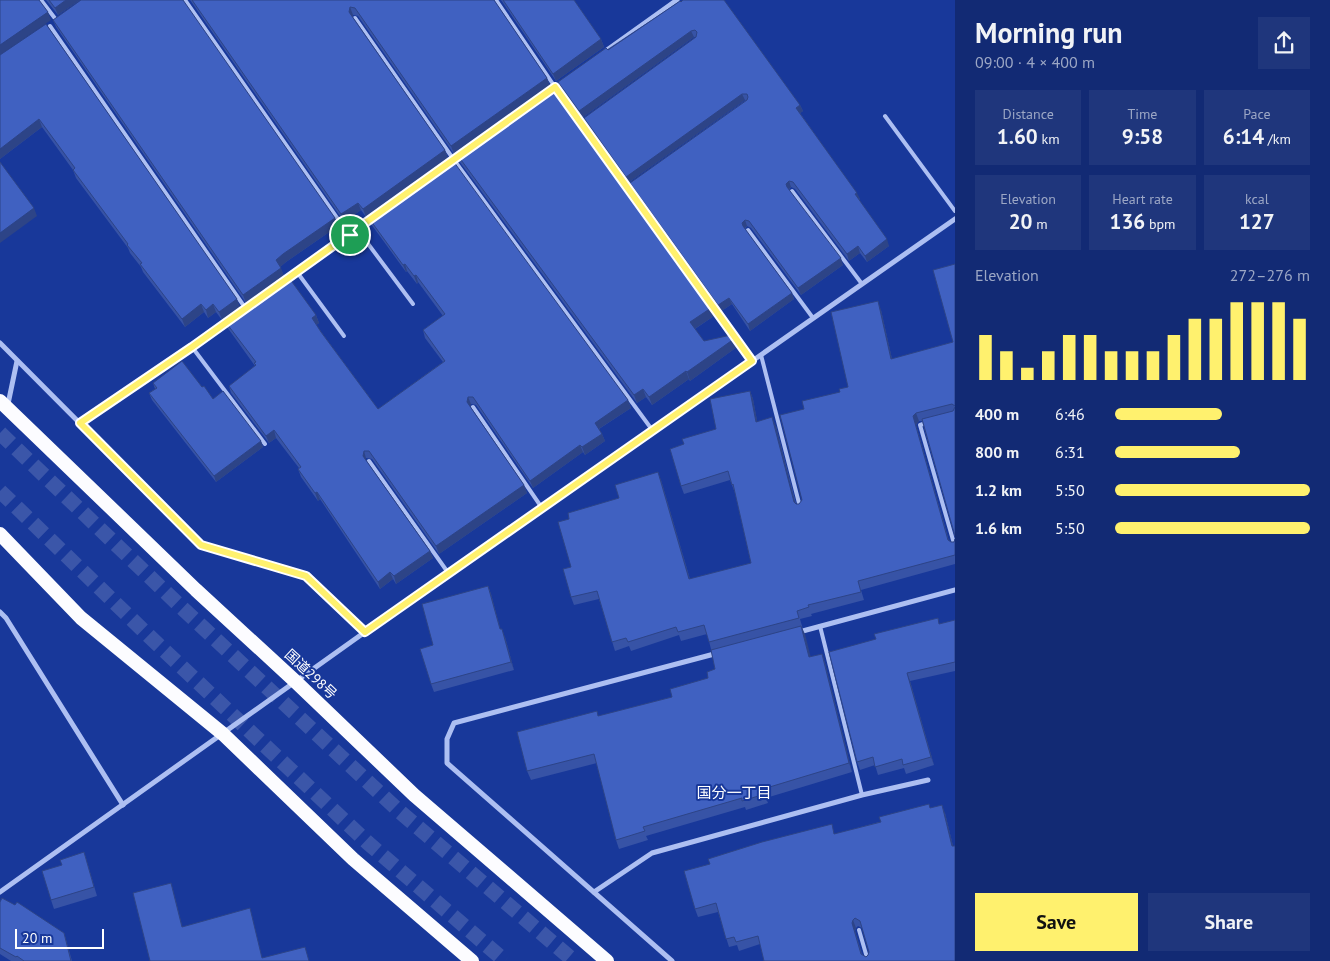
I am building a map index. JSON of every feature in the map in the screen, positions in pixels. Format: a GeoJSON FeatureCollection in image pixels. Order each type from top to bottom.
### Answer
{"type":"FeatureCollection","features":[{"type":"Feature","properties":{"kind":"highway","name":"国道298号"},"geometry":{"type":"LineString","coordinates":[[4,405],[196,590],[414,795],[607,961]]}},
{"type":"Feature","properties":{"kind":"highway"},"geometry":{"type":"LineString","coordinates":[[0,534],[81,618],[223,734],[353,859],[472,961]]}},
{"type":"Feature","properties":{"kind":"street"},"geometry":{"type":"LineString","coordinates":[[601,54],[677,0]]}},
{"type":"Feature","properties":{"kind":"street"},"geometry":{"type":"LineString","coordinates":[[43,31],[64,16]]}},
{"type":"Feature","properties":{"kind":"street"},"geometry":{"type":"LineString","coordinates":[[547,93],[563,82]]}},
{"type":"Feature","properties":{"kind":"street"},"geometry":{"type":"LineString","coordinates":[[446,166],[462,154]]}},
{"type":"Feature","properties":{"kind":"street"},"geometry":{"type":"LineString","coordinates":[[275,288],[381,212]]}},
{"type":"Feature","properties":{"kind":"street"},"geometry":{"type":"LineString","coordinates":[[0,892],[365,632],[955,219]]}},
{"type":"Feature","properties":{"kind":"street"},"geometry":{"type":"LineString","coordinates":[[80,423],[253,303]]}},
{"type":"Feature","properties":{"kind":"street"},"geometry":{"type":"LineString","coordinates":[[0,343],[201,545],[306,576],[365,632]]}},
{"type":"Feature","properties":{"kind":"street"},"geometry":{"type":"LineString","coordinates":[[4,405],[17,361]]}},
{"type":"Feature","properties":{"kind":"street"},"geometry":{"type":"LineString","coordinates":[[0,546],[15,549]]}},
{"type":"Feature","properties":{"kind":"street"},"geometry":{"type":"LineString","coordinates":[[791,634],[955,590]]}},
{"type":"Feature","properties":{"kind":"street"},"geometry":{"type":"LineString","coordinates":[[0,612],[6,618],[123,805]]}},
{"type":"Feature","properties":{"kind":"street"},"geometry":{"type":"LineString","coordinates":[[672,961],[447,762],[447,739],[454,724],[724,652]]}},
{"type":"Feature","properties":{"kind":"street"},"geometry":{"type":"LineString","coordinates":[[594,892],[652,853],[862,795],[928,780]]}},
{"type":"Feature","properties":{"kind":"lane"},"geometry":{"type":"LineString","coordinates":[[41,0],[57,21]]}},
{"type":"Feature","properties":{"kind":"lane"},"geometry":{"type":"LineString","coordinates":[[185,0],[350,235]]}},
{"type":"Feature","properties":{"kind":"lane"},"geometry":{"type":"LineString","coordinates":[[496,0],[555,87],[752,361]]}},
{"type":"Feature","properties":{"kind":"lane"},"geometry":{"type":"LineString","coordinates":[[355,18],[454,160],[653,431]]}},
{"type":"Feature","properties":{"kind":"lane"},"geometry":{"type":"LineString","coordinates":[[50,26],[246,309]]}},
{"type":"Feature","properties":{"kind":"lane"},"geometry":{"type":"LineString","coordinates":[[885,116],[955,211]]}},
{"type":"Feature","properties":{"kind":"lane"},"geometry":{"type":"LineString","coordinates":[[581,123],[588,117]]}},
{"type":"Feature","properties":{"kind":"lane"},"geometry":{"type":"LineString","coordinates":[[628,188],[636,182]]}},
{"type":"Feature","properties":{"kind":"lane"},"geometry":{"type":"LineString","coordinates":[[792,191],[862,284]]}},
{"type":"Feature","properties":{"kind":"lane"},"geometry":{"type":"LineString","coordinates":[[357,229],[413,304]]}},
{"type":"Feature","properties":{"kind":"lane"},"geometry":{"type":"LineString","coordinates":[[748,230],[813,318]]}},
{"type":"Feature","properties":{"kind":"lane"},"geometry":{"type":"LineString","coordinates":[[297,272],[344,336]]}},
{"type":"Feature","properties":{"kind":"lane"},"geometry":{"type":"LineString","coordinates":[[192,347],[265,444]]}},
{"type":"Feature","properties":{"kind":"lane"},"geometry":{"type":"LineString","coordinates":[[761,355],[801,509]]}},
{"type":"Feature","properties":{"kind":"lane"},"geometry":{"type":"LineString","coordinates":[[473,406],[542,508]]}},
{"type":"Feature","properties":{"kind":"lane"},"geometry":{"type":"LineString","coordinates":[[929,423],[920,425],[955,547]]}},
{"type":"Feature","properties":{"kind":"lane"},"geometry":{"type":"LineString","coordinates":[[369,461],[449,574]]}},
{"type":"Feature","properties":{"kind":"lane"},"geometry":{"type":"LineString","coordinates":[[820,626],[862,795]]}},
{"type":"Feature","properties":{"kind":"lane"},"geometry":{"type":"LineString","coordinates":[[859,930],[868,961]]}},
{"type":"Feature","properties":{"kind":"building"},"geometry":{"type":"Polygon","coordinates":[[[0,0],[39,0],[48,12],[0,45],[0,0]]]}},
{"type":"Feature","properties":{"kind":"building"},"geometry":{"type":"Polygon","coordinates":[[[49,0],[66,0],[55,8],[49,0]]]}},
{"type":"Feature","properties":{"kind":"building"},"geometry":{"type":"Polygon","coordinates":[[[81,0],[183,0],[335,218],[283,254],[276,260],[281,268],[243,295],[53,20],[81,0]]]}},
{"type":"Feature","properties":{"kind":"building"},"geometry":{"type":"Polygon","coordinates":[[[192,0],[494,0],[547,78],[451,146],[355,8],[350,7],[349,12],[445,150],[363,209],[358,203],[341,214],[192,0]]]}},
{"type":"Feature","properties":{"kind":"building"},"geometry":{"type":"Polygon","coordinates":[[[503,0],[574,0],[601,39],[553,74],[503,0]]]}},
{"type":"Feature","properties":{"kind":"building"},"geometry":{"type":"Polygon","coordinates":[[[683,0],[724,0],[800,105],[796,108],[857,193],[855,194],[887,239],[865,256],[858,246],[847,254],[793,182],[789,181],[786,184],[787,187],[841,258],[798,288],[749,221],[745,220],[742,223],[743,226],[792,293],[748,324],[729,298],[718,305],[630,183],[747,100],[747,94],[742,94],[626,177],[584,118],[696,37],[697,32],[695,30],[691,31],[579,111],[558,82],[606,48],[608,50],[683,0]]]}},
{"type":"Feature","properties":{"kind":"building"},"geometry":{"type":"Polygon","coordinates":[[[46,24],[237,299],[219,312],[213,304],[206,310],[201,304],[182,319],[140,264],[142,263],[73,170],[75,168],[39,119],[0,149],[0,55],[46,24]]]}},
{"type":"Feature","properties":{"kind":"building"},"geometry":{"type":"Polygon","coordinates":[[[552,85],[711,308],[690,322],[704,341],[731,335],[734,339],[649,397],[643,389],[634,395],[456,153],[552,85]]]}},
{"type":"Feature","properties":{"kind":"building"},"geometry":{"type":"Polygon","coordinates":[[[451,158],[628,400],[595,423],[602,434],[582,447],[580,445],[530,481],[473,397],[468,397],[467,402],[524,485],[436,546],[369,451],[364,451],[363,456],[430,551],[394,576],[390,572],[378,582],[317,492],[315,493],[298,469],[301,467],[274,430],[266,436],[229,386],[256,365],[254,363],[256,362],[224,320],[287,275],[316,315],[312,318],[321,332],[378,409],[445,361],[423,330],[445,314],[416,275],[414,276],[405,264],[403,265],[368,217],[451,158]]]}},
{"type":"Feature","properties":{"kind":"building"},"geometry":{"type":"Polygon","coordinates":[[[0,162],[34,208],[0,233],[0,162]]]}},
{"type":"Feature","properties":{"kind":"building"},"geometry":{"type":"Polygon","coordinates":[[[955,264],[955,406],[952,404],[916,413],[913,416],[948,540],[954,542],[955,539],[955,555],[858,581],[861,592],[808,605],[809,607],[797,611],[799,618],[709,642],[704,625],[678,632],[676,627],[628,642],[626,638],[612,642],[597,591],[571,597],[563,569],[571,567],[558,522],[569,519],[568,513],[619,498],[615,485],[658,472],[689,579],[751,563],[733,484],[728,471],[681,486],[670,449],[684,444],[682,439],[716,429],[710,399],[750,391],[756,422],[772,417],[794,502],[799,504],[802,500],[780,415],[804,409],[802,401],[840,392],[839,389],[848,387],[831,312],[878,301],[891,359],[953,342],[933,270],[955,264]]]}},
{"type":"Feature","properties":{"kind":"building"},"geometry":{"type":"Polygon","coordinates":[[[182,361],[213,399],[223,391],[261,441],[214,476],[149,393],[157,388],[153,383],[182,361]]]}},
{"type":"Feature","properties":{"kind":"building"},"geometry":{"type":"Polygon","coordinates":[[[955,407],[955,536],[922,419],[953,411],[955,407]]]}},
{"type":"Feature","properties":{"kind":"building"},"geometry":{"type":"Polygon","coordinates":[[[488,586],[511,662],[431,684],[420,649],[433,645],[422,604],[488,586]]]}},
{"type":"Feature","properties":{"kind":"building"},"geometry":{"type":"Polygon","coordinates":[[[938,618],[939,624],[955,620],[955,662],[907,673],[931,757],[903,765],[902,759],[875,767],[873,757],[857,762],[829,652],[876,639],[874,634],[938,618]]]}},
{"type":"Feature","properties":{"kind":"building"},"geometry":{"type":"Polygon","coordinates":[[[801,626],[809,657],[822,654],[849,763],[763,789],[765,794],[742,801],[742,798],[643,827],[645,831],[616,840],[594,754],[527,771],[517,732],[597,711],[598,716],[672,697],[670,689],[708,678],[707,672],[715,669],[711,650],[801,626]]]}},
{"type":"Feature","properties":{"kind":"building"},"geometry":{"type":"Polygon","coordinates":[[[929,804],[930,808],[942,805],[952,846],[955,846],[955,961],[764,961],[758,936],[736,942],[734,937],[726,939],[716,903],[695,909],[684,871],[710,864],[708,859],[762,842],[832,824],[834,834],[881,822],[879,817],[929,804]],[[855,918],[852,923],[861,954],[866,957],[869,952],[860,921],[855,918]]]}},
{"type":"Feature","properties":{"kind":"building"},"geometry":{"type":"Polygon","coordinates":[[[84,852],[94,887],[51,900],[42,871],[62,865],[60,860],[84,852]]]}},
{"type":"Feature","properties":{"kind":"building"},"geometry":{"type":"Polygon","coordinates":[[[171,883],[182,927],[250,908],[262,958],[305,947],[309,961],[150,961],[133,893],[171,883]]]}},
{"type":"Feature","properties":{"kind":"building"},"geometry":{"type":"Polygon","coordinates":[[[2,898],[15,905],[17,902],[64,933],[71,961],[24,961],[0,948],[0,902],[2,898]]]}},
{"type":"Feature","properties":{"kind":"tunnel"},"geometry":{"type":"LineString","coordinates":[[0,433],[180,606],[399,811],[574,961]]}},
{"type":"Feature","properties":{"kind":"tunnel"},"geometry":{"type":"LineString","coordinates":[[0,491],[149,636],[368,843],[505,961]]}},
{"type":"Feature","properties":{"kind":"district","name":"国分一丁目"},"geometry":{"type":"Point","coordinates":[734,792]}},
{"type":"Feature","properties":{"kind":"route"},"geometry":{"type":"LineString","coordinates":[[555,87],[752,361],[365,632],[306,576],[201,545],[80,423],[192,347],[350,235],[555,87]]}}]}
